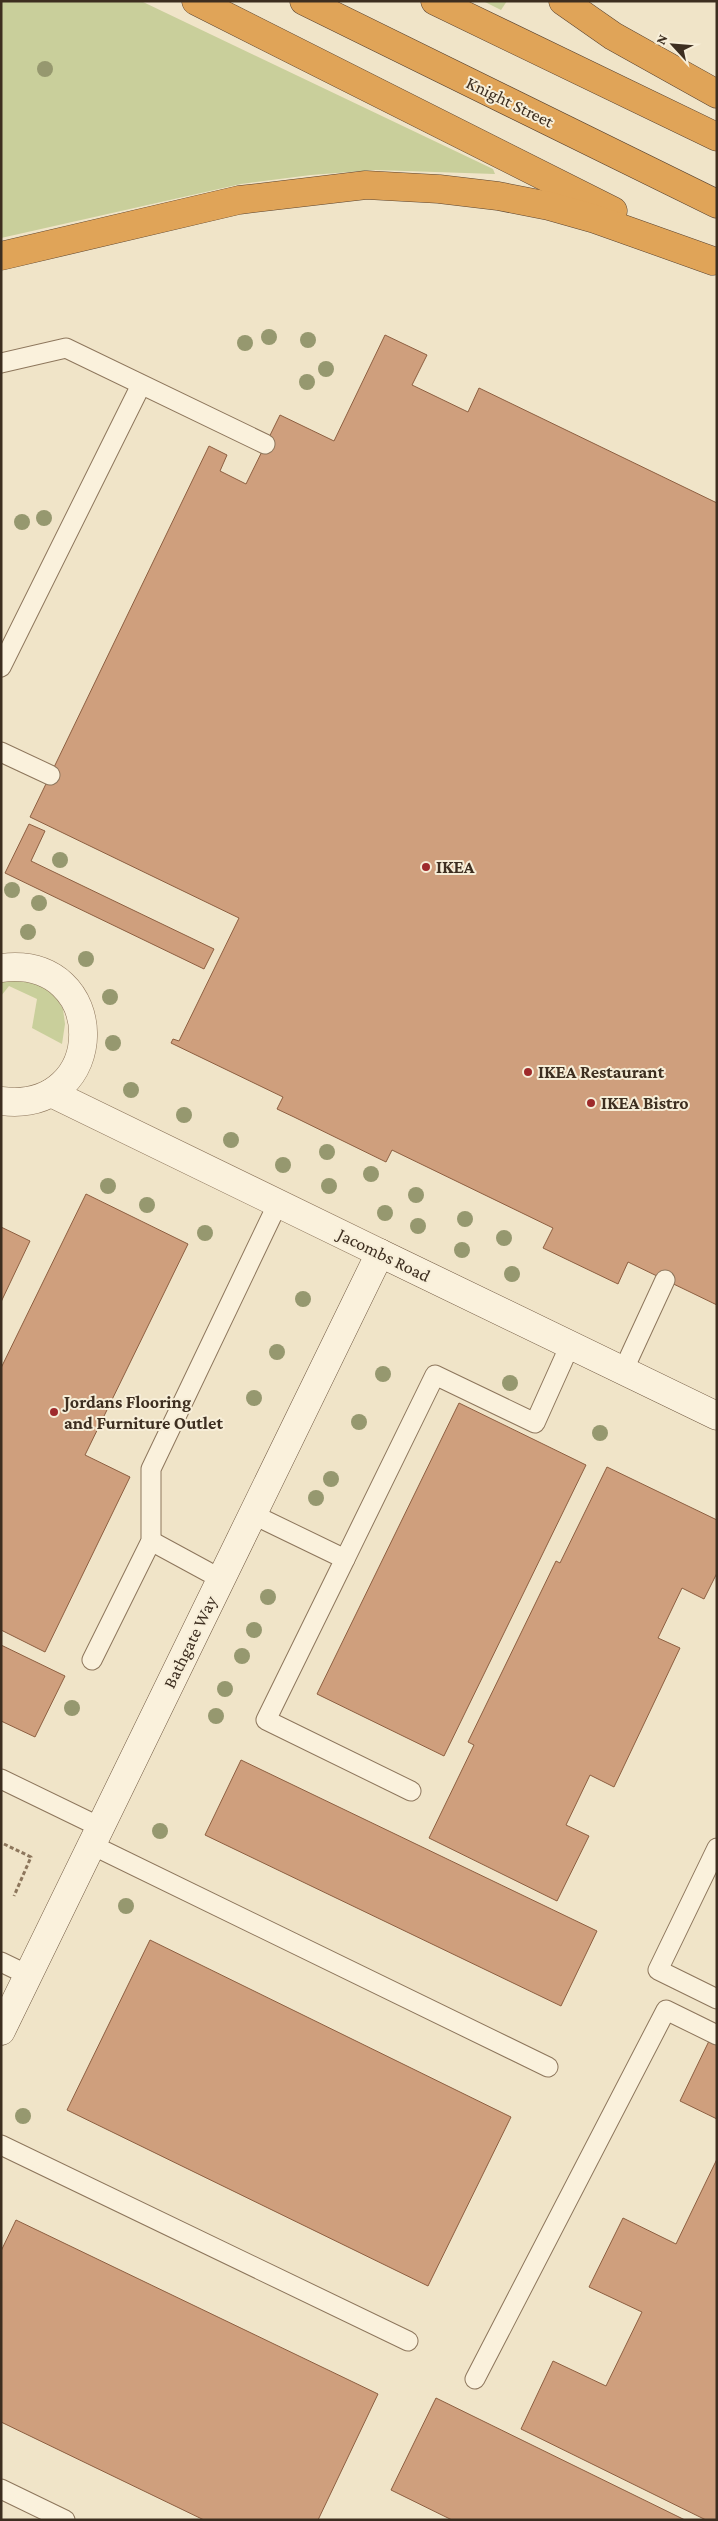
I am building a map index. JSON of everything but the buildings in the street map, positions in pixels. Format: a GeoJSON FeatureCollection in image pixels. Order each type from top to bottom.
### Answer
{"type":"FeatureCollection","features":[{"type":"Feature","properties":{"kind":"highway"},"geometry":{"type":"LineString","coordinates":[[196,1],[715,262]]}},
{"type":"Feature","properties":{"kind":"highway","name":"Knight Street"},"geometry":{"type":"LineString","coordinates":[[304,1],[717,204]]}},
{"type":"Feature","properties":{"kind":"highway"},"geometry":{"type":"LineString","coordinates":[[435,1],[717,137]]}},
{"type":"Feature","properties":{"kind":"highway"},"geometry":{"type":"LineString","coordinates":[[563,1],[613,36],[717,94]]}},
{"type":"Feature","properties":{"kind":"highway"},"geometry":{"type":"LineString","coordinates":[[1,256],[240,200],[366,185],[439,189],[498,196],[549,206],[595,218],[715,262]]}},
{"type":"Feature","properties":{"kind":"street"},"geometry":{"type":"LineString","coordinates":[[1,968],[18,966],[40,969],[59,980],[74,996],[83,1017],[85,1038],[80,1060],[68,1079],[51,1093],[34,1100],[16,1103],[1,1101]]}},
{"type":"Feature","properties":{"kind":"street","name":"Jacombs Road"},"geometry":{"type":"LineString","coordinates":[[51,1093],[717,1416]]}},
{"type":"Feature","properties":{"kind":"street","name":"Bathgate Way"},"geometry":{"type":"LineString","coordinates":[[1,2031],[380,1253]]}},
{"type":"Feature","properties":{"kind":"lane"},"geometry":{"type":"LineString","coordinates":[[1,363],[66,348],[265,444]]}},
{"type":"Feature","properties":{"kind":"lane"},"geometry":{"type":"LineString","coordinates":[[1,667],[141,385]]}},
{"type":"Feature","properties":{"kind":"lane"},"geometry":{"type":"LineString","coordinates":[[1,752],[50,775]]}},
{"type":"Feature","properties":{"kind":"lane"},"geometry":{"type":"LineString","coordinates":[[92,1660],[151,1541],[151,1469],[278,1203]]}},
{"type":"Feature","properties":{"kind":"lane"},"geometry":{"type":"LineString","coordinates":[[623,1370],[665,1280]]}},
{"type":"Feature","properties":{"kind":"lane"},"geometry":{"type":"LineString","coordinates":[[411,1791],[266,1720],[435,1375],[535,1423],[570,1345]]}},
{"type":"Feature","properties":{"kind":"lane"},"geometry":{"type":"LineString","coordinates":[[252,1514],[344,1559]]}},
{"type":"Feature","properties":{"kind":"lane"},"geometry":{"type":"LineString","coordinates":[[151,1541],[221,1579]]}},
{"type":"Feature","properties":{"kind":"lane"},"geometry":{"type":"LineString","coordinates":[[1,1779],[96,1836],[548,2067]]}},
{"type":"Feature","properties":{"kind":"lane"},"geometry":{"type":"LineString","coordinates":[[717,1848],[658,1970],[717,1999]]}},
{"type":"Feature","properties":{"kind":"lane"},"geometry":{"type":"LineString","coordinates":[[1,1962],[28,1975]]}},
{"type":"Feature","properties":{"kind":"lane"},"geometry":{"type":"LineString","coordinates":[[475,2379],[666,2010],[717,2035]]}},
{"type":"Feature","properties":{"kind":"lane"},"geometry":{"type":"LineString","coordinates":[[1,2145],[408,2341]]}},
{"type":"Feature","properties":{"kind":"lane"},"geometry":{"type":"LineString","coordinates":[[1,2488],[65,2520]]}},
{"type":"Feature","properties":{"kind":"path"},"geometry":{"type":"LineString","coordinates":[[4,1844],[31,1857],[14,1896]]}},
{"type":"Feature","properties":{"kind":"green space"},"geometry":{"type":"Polygon","coordinates":[[[1,1],[141,1],[493,169],[495,174],[375,170],[311,175],[241,184],[1,238],[1,1]]]}},
{"type":"Feature","properties":{"kind":"green space"},"geometry":{"type":"Polygon","coordinates":[[[483,1],[507,1],[501,10],[483,1]]]}},
{"type":"Feature","properties":{"kind":"green space"},"geometry":{"type":"Polygon","coordinates":[[[1,979],[31,979],[55,996],[63,1009],[65,1024],[62,1044],[32,1028],[37,999],[9,986],[1,996],[1,979]]]}},
{"type":"Feature","properties":{"kind":"place","name":"IKEA"},"geometry":{"type":"Point","coordinates":[426,867]}},
{"type":"Feature","properties":{"kind":"place","name":"IKEA Restaurant"},"geometry":{"type":"Point","coordinates":[528,1072]}},
{"type":"Feature","properties":{"kind":"place","name":"IKEA Bistro"},"geometry":{"type":"Point","coordinates":[591,1103]}},
{"type":"Feature","properties":{"kind":"place","name":"Jordans Flooring and Furniture Outlet"},"geometry":{"type":"Point","coordinates":[54,1412]}}]}
